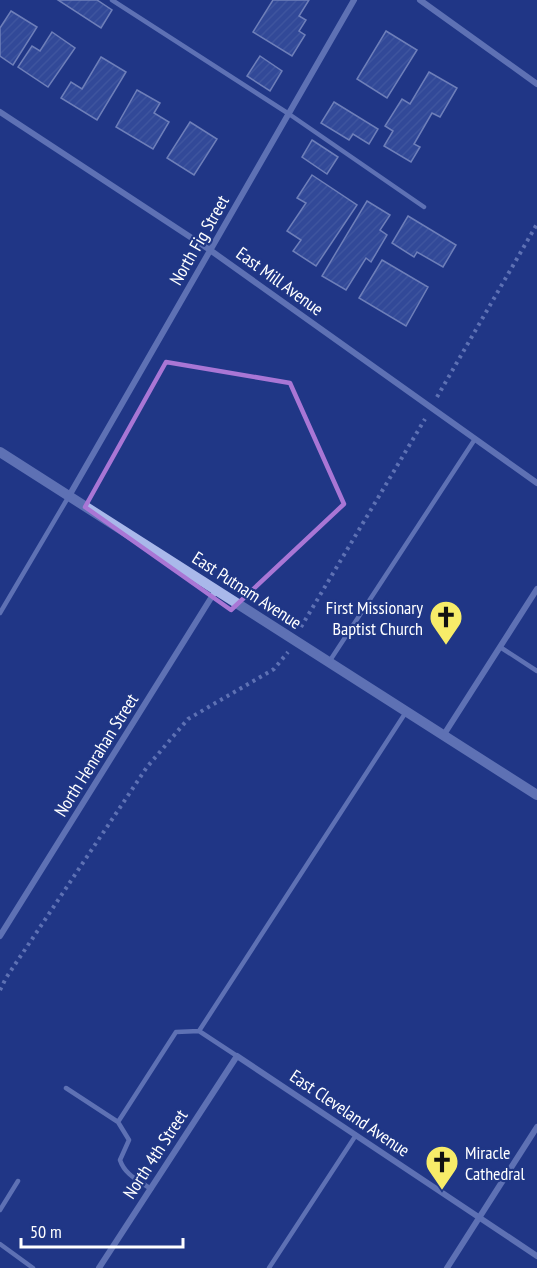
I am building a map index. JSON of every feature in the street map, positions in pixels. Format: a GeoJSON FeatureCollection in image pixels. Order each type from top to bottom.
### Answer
{"type":"FeatureCollection","features":[{"type":"Feature","properties":{"kind":"street","name":"North Fig Street"},"geometry":{"type":"LineString","coordinates":[[69,496],[354,0]]}},
{"type":"Feature","properties":{"kind":"street"},"geometry":{"type":"LineString","coordinates":[[420,0],[537,84]]}},
{"type":"Feature","properties":{"kind":"street","name":"East Mill Avenue"},"geometry":{"type":"LineString","coordinates":[[0,112],[210,250],[537,483]]}},
{"type":"Feature","properties":{"kind":"street","name":"East Putnam Avenue"},"geometry":{"type":"LineString","coordinates":[[0,453],[537,795]]}},
{"type":"Feature","properties":{"kind":"street"},"geometry":{"type":"LineString","coordinates":[[444,736],[537,589]]}},
{"type":"Feature","properties":{"kind":"street","name":"North Henrahan Street"},"geometry":{"type":"LineString","coordinates":[[0,936],[216,590]]}},
{"type":"Feature","properties":{"kind":"street","name":"East Cleveland Avenue"},"geometry":{"type":"LineString","coordinates":[[237,1056],[537,1256]]}},
{"type":"Feature","properties":{"kind":"street","name":"North 4th Street"},"geometry":{"type":"LineString","coordinates":[[99,1268],[237,1056]]}},
{"type":"Feature","properties":{"kind":"street"},"geometry":{"type":"LineString","coordinates":[[447,1268],[537,1128]]}},
{"type":"Feature","properties":{"kind":"lane"},"geometry":{"type":"LineString","coordinates":[[112,0],[289,114],[424,207]]}},
{"type":"Feature","properties":{"kind":"lane"},"geometry":{"type":"LineString","coordinates":[[329,662],[475,439]]}},
{"type":"Feature","properties":{"kind":"lane"},"geometry":{"type":"LineString","coordinates":[[0,613],[69,496]]}},
{"type":"Feature","properties":{"kind":"lane"},"geometry":{"type":"LineString","coordinates":[[500,647],[537,671]]}},
{"type":"Feature","properties":{"kind":"lane"},"geometry":{"type":"LineString","coordinates":[[199,1031],[406,712]]}},
{"type":"Feature","properties":{"kind":"lane"},"geometry":{"type":"LineString","coordinates":[[118,1122],[176,1032],[199,1031],[237,1056]]}},
{"type":"Feature","properties":{"kind":"lane"},"geometry":{"type":"LineString","coordinates":[[66,1088],[118,1122],[129,1140],[120,1160],[123,1168],[151,1189]]}},
{"type":"Feature","properties":{"kind":"lane"},"geometry":{"type":"LineString","coordinates":[[269,1268],[356,1136]]}},
{"type":"Feature","properties":{"kind":"lane"},"geometry":{"type":"LineString","coordinates":[[0,1210],[18,1181]]}},
{"type":"Feature","properties":{"kind":"lane"},"geometry":{"type":"LineString","coordinates":[[0,1244],[33,1268]]}},
{"type":"Feature","properties":{"kind":"path"},"geometry":{"type":"LineString","coordinates":[[441,390],[537,224]]}},
{"type":"Feature","properties":{"kind":"path"},"geometry":{"type":"LineString","coordinates":[[307,618],[420,430]]}},
{"type":"Feature","properties":{"kind":"path"},"geometry":{"type":"LineString","coordinates":[[0,990],[12,968],[147,767],[188,719],[274,669],[285,657]]}},
{"type":"Feature","properties":{"kind":"highlighted area"},"geometry":{"type":"Polygon","coordinates":[[[166,362],[290,383],[344,504],[231,610],[85,507],[166,362]]]}},
{"type":"Feature","properties":{"kind":"building"},"geometry":{"type":"Polygon","coordinates":[[[58,0],[97,0],[112,10],[101,28],[58,0]]]}},
{"type":"Feature","properties":{"kind":"building"},"geometry":{"type":"Polygon","coordinates":[[[273,0],[309,0],[299,16],[306,20],[299,31],[305,35],[292,56],[253,32],[273,0]]]}},
{"type":"Feature","properties":{"kind":"building"},"geometry":{"type":"Polygon","coordinates":[[[11,11],[37,27],[13,65],[0,56],[0,28],[11,11]]]}},
{"type":"Feature","properties":{"kind":"building"},"geometry":{"type":"Polygon","coordinates":[[[386,31],[417,50],[387,98],[357,79],[386,31]]]}},
{"type":"Feature","properties":{"kind":"building"},"geometry":{"type":"Polygon","coordinates":[[[52,32],[75,48],[48,87],[18,67],[32,46],[40,51],[52,32]]]}},
{"type":"Feature","properties":{"kind":"building"},"geometry":{"type":"Polygon","coordinates":[[[260,56],[282,71],[270,91],[247,76],[260,56]]]}},
{"type":"Feature","properties":{"kind":"building"},"geometry":{"type":"Polygon","coordinates":[[[101,57],[126,72],[97,120],[61,98],[71,82],[82,89],[101,57]]]}},
{"type":"Feature","properties":{"kind":"building"},"geometry":{"type":"Polygon","coordinates":[[[429,72],[457,88],[440,117],[432,113],[414,144],[420,147],[411,162],[384,146],[393,131],[385,126],[402,99],[410,104],[429,72]]]}},
{"type":"Feature","properties":{"kind":"building"},"geometry":{"type":"Polygon","coordinates":[[[137,90],[160,103],[154,113],[169,122],[153,149],[116,127],[137,90]]]}},
{"type":"Feature","properties":{"kind":"building"},"geometry":{"type":"Polygon","coordinates":[[[334,102],[378,129],[369,144],[353,134],[349,140],[321,123],[334,102]]]}},
{"type":"Feature","properties":{"kind":"building"},"geometry":{"type":"Polygon","coordinates":[[[190,122],[217,139],[194,175],[167,158],[190,122]]]}},
{"type":"Feature","properties":{"kind":"building"},"geometry":{"type":"Polygon","coordinates":[[[312,140],[338,157],[327,174],[302,157],[312,140]]]}},
{"type":"Feature","properties":{"kind":"building"},"geometry":{"type":"Polygon","coordinates":[[[312,175],[357,205],[316,266],[293,251],[301,240],[287,231],[306,203],[297,198],[312,175]]]}},
{"type":"Feature","properties":{"kind":"building"},"geometry":{"type":"Polygon","coordinates":[[[367,201],[390,215],[380,230],[387,235],[371,262],[366,258],[346,290],[322,276],[367,201]]]}},
{"type":"Feature","properties":{"kind":"building"},"geometry":{"type":"Polygon","coordinates":[[[408,216],[456,245],[443,267],[417,252],[414,257],[392,243],[408,216]]]}},
{"type":"Feature","properties":{"kind":"building"},"geometry":{"type":"Polygon","coordinates":[[[382,260],[428,287],[406,326],[359,298],[382,260]]]}},
{"type":"Feature","properties":{"kind":"place","name":"First Missionary Baptist Church"},"geometry":{"type":"Point","coordinates":[446,646]}},
{"type":"Feature","properties":{"kind":"place","name":"Miracle Cathedral"},"geometry":{"type":"Point","coordinates":[442,1191]}}]}
